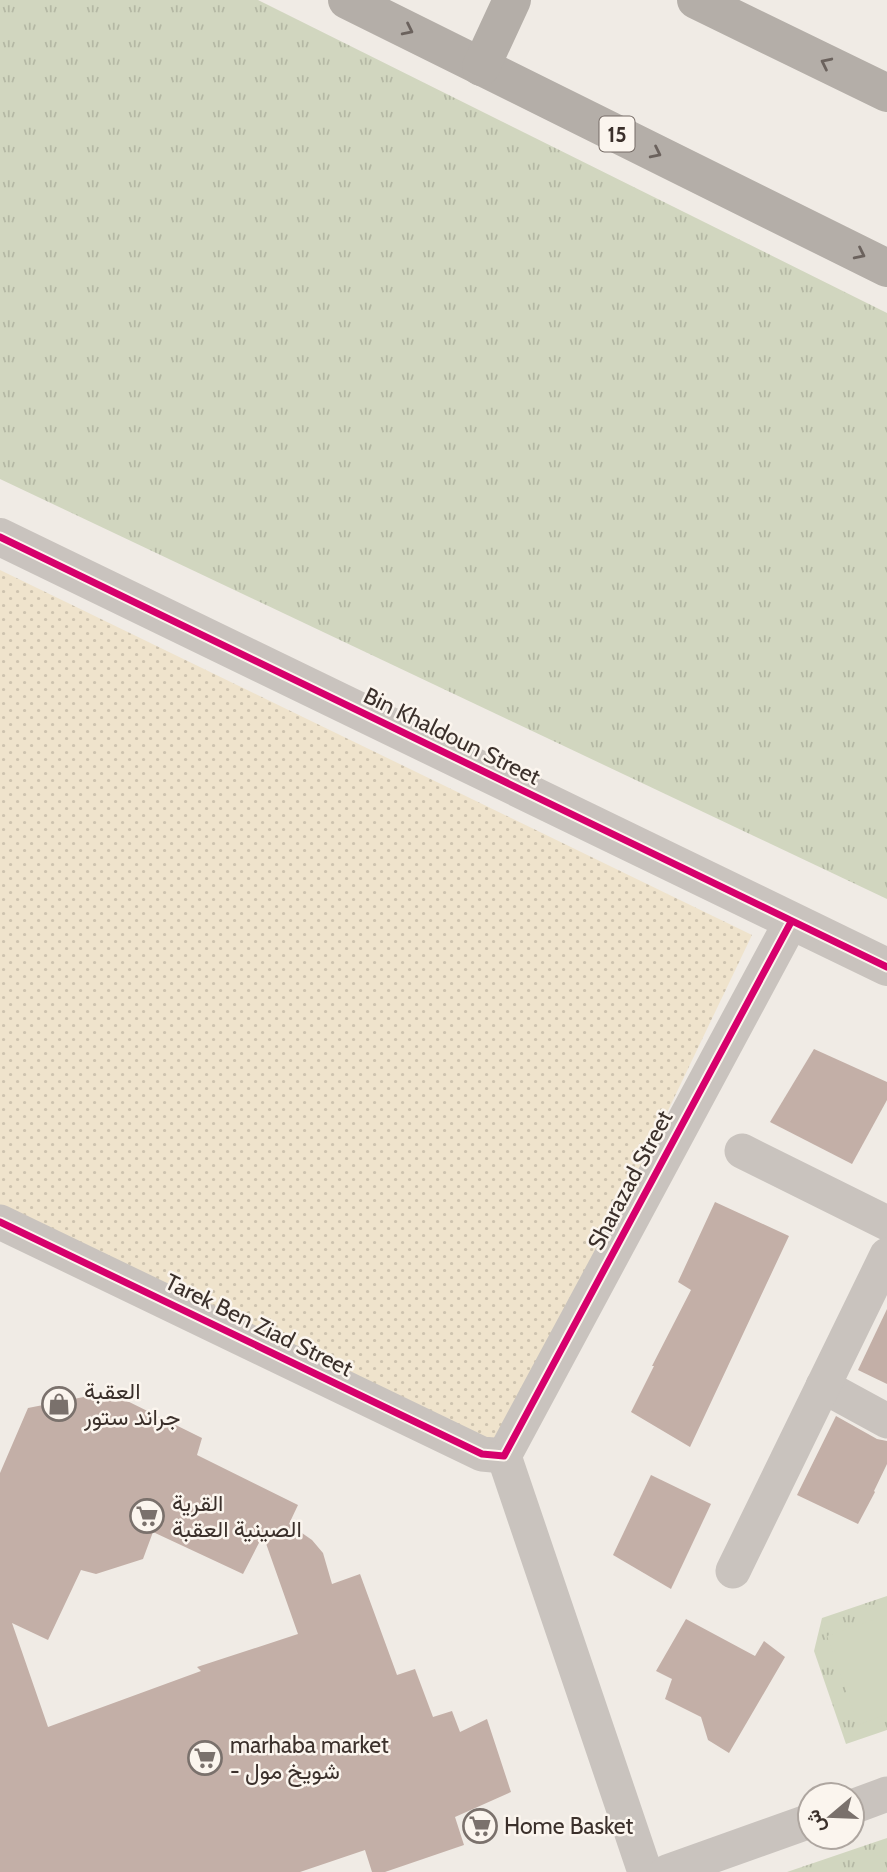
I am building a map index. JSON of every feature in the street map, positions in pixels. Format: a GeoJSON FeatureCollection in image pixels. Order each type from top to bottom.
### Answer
{"type":"FeatureCollection","features":[{"type":"Feature","properties":{"kind":"highway","name":"15"},"geometry":{"type":"LineString","coordinates":[[347,0],[887,268]]}},
{"type":"Feature","properties":{"kind":"highway"},"geometry":{"type":"LineString","coordinates":[[481,67],[512,0]]}},
{"type":"Feature","properties":{"kind":"highway"},"geometry":{"type":"LineString","coordinates":[[696,0],[887,93]]}},
{"type":"Feature","properties":{"kind":"street","name":"Bin Khaldoun Street"},"geometry":{"type":"LineString","coordinates":[[0,537],[887,967]]}},
{"type":"Feature","properties":{"kind":"street","name":"Sharazad Street"},"geometry":{"type":"LineString","coordinates":[[504,1456],[791,922]]}},
{"type":"Feature","properties":{"kind":"street"},"geometry":{"type":"LineString","coordinates":[[742,1151],[887,1223]]}},
{"type":"Feature","properties":{"kind":"street","name":"Tarek Ben Ziad Street"},"geometry":{"type":"LineString","coordinates":[[0,1222],[482,1454],[504,1456]]}},
{"type":"Feature","properties":{"kind":"street"},"geometry":{"type":"LineString","coordinates":[[733,1571],[887,1255]]}},
{"type":"Feature","properties":{"kind":"street"},"geometry":{"type":"LineString","coordinates":[[823,1387],[887,1421]]}},
{"type":"Feature","properties":{"kind":"street"},"geometry":{"type":"LineString","coordinates":[[504,1456],[645,1872]]}},
{"type":"Feature","properties":{"kind":"street"},"geometry":{"type":"LineString","coordinates":[[866,1802],[887,1794]]}},
{"type":"Feature","properties":{"kind":"street"},"geometry":{"type":"LineString","coordinates":[[667,1872],[796,1826]]}},
{"type":"Feature","properties":{"kind":"sand"},"geometry":{"type":"Polygon","coordinates":[[[0,570],[752,935],[495,1472],[0,1232],[0,570]]]}},
{"type":"Feature","properties":{"kind":"green space"},"geometry":{"type":"Polygon","coordinates":[[[0,0],[258,0],[887,313],[887,899],[0,479],[0,0]]]}},
{"type":"Feature","properties":{"kind":"green space"},"geometry":{"type":"Polygon","coordinates":[[[887,1596],[887,1730],[846,1744],[814,1651],[822,1618],[887,1596]]]}},
{"type":"Feature","properties":{"kind":"green space"},"geometry":{"type":"Polygon","coordinates":[[[887,1615],[887,1714],[858,1725],[827,1636],[887,1615]]]}},
{"type":"Feature","properties":{"kind":"green space"},"geometry":{"type":"Polygon","coordinates":[[[887,1838],[887,1872],[787,1872],[849,1851],[866,1851],[866,1845],[887,1838]]]}},
{"type":"Feature","properties":{"kind":"building"},"geometry":{"type":"Polygon","coordinates":[[[814,1049],[887,1082],[887,1100],[852,1164],[770,1122],[814,1049]]]}},
{"type":"Feature","properties":{"kind":"building"},"geometry":{"type":"Polygon","coordinates":[[[715,1202],[789,1236],[690,1447],[631,1412],[691,1290],[678,1282],[715,1202]]]}},
{"type":"Feature","properties":{"kind":"building"},"geometry":{"type":"Polygon","coordinates":[[[887,1309],[887,1384],[858,1370],[887,1309]]]}},
{"type":"Feature","properties":{"kind":"building"},"geometry":{"type":"Polygon","coordinates":[[[109,1392],[202,1438],[197,1455],[298,1505],[289,1524],[312,1540],[323,1553],[332,1584],[360,1574],[397,1675],[415,1669],[433,1717],[452,1711],[460,1732],[487,1719],[511,1792],[455,1817],[464,1845],[385,1872],[372,1872],[365,1850],[300,1872],[0,1872],[0,1473],[28,1408],[109,1392]],[[153,1532],[143,1559],[96,1574],[81,1570],[48,1640],[12,1623],[48,1727],[201,1671],[197,1667],[298,1634],[263,1535],[243,1574],[153,1532]]]}},
{"type":"Feature","properties":{"kind":"building"},"geometry":{"type":"Polygon","coordinates":[[[836,1416],[877,1439],[887,1441],[887,1464],[858,1524],[797,1495],[836,1416]]]}},
{"type":"Feature","properties":{"kind":"building"},"geometry":{"type":"Polygon","coordinates":[[[651,1475],[711,1504],[671,1589],[613,1555],[651,1475]]]}},
{"type":"Feature","properties":{"kind":"building"},"geometry":{"type":"Polygon","coordinates":[[[686,1619],[755,1656],[764,1641],[785,1657],[729,1753],[708,1740],[701,1717],[665,1699],[672,1679],[656,1671],[686,1619]]]}},
{"type":"Feature","properties":{"kind":"cycle path"},"geometry":{"type":"LineString","coordinates":[[0,537],[887,967]]}},
{"type":"Feature","properties":{"kind":"cycle path"},"geometry":{"type":"LineString","coordinates":[[0,1222],[482,1454],[504,1456],[791,922]]}},
{"type":"Feature","properties":{"kind":"place","name":"العقبة جراند ستور"},"geometry":{"type":"Point","coordinates":[59,1404]}},
{"type":"Feature","properties":{"kind":"place","name":"القرية الصينية العقبة"},"geometry":{"type":"Point","coordinates":[147,1516]}},
{"type":"Feature","properties":{"kind":"place","name":"marhaba market - شويخ مول"},"geometry":{"type":"Point","coordinates":[205,1758]}},
{"type":"Feature","properties":{"kind":"place","name":"Home Basket"},"geometry":{"type":"Point","coordinates":[480,1826]}}]}
